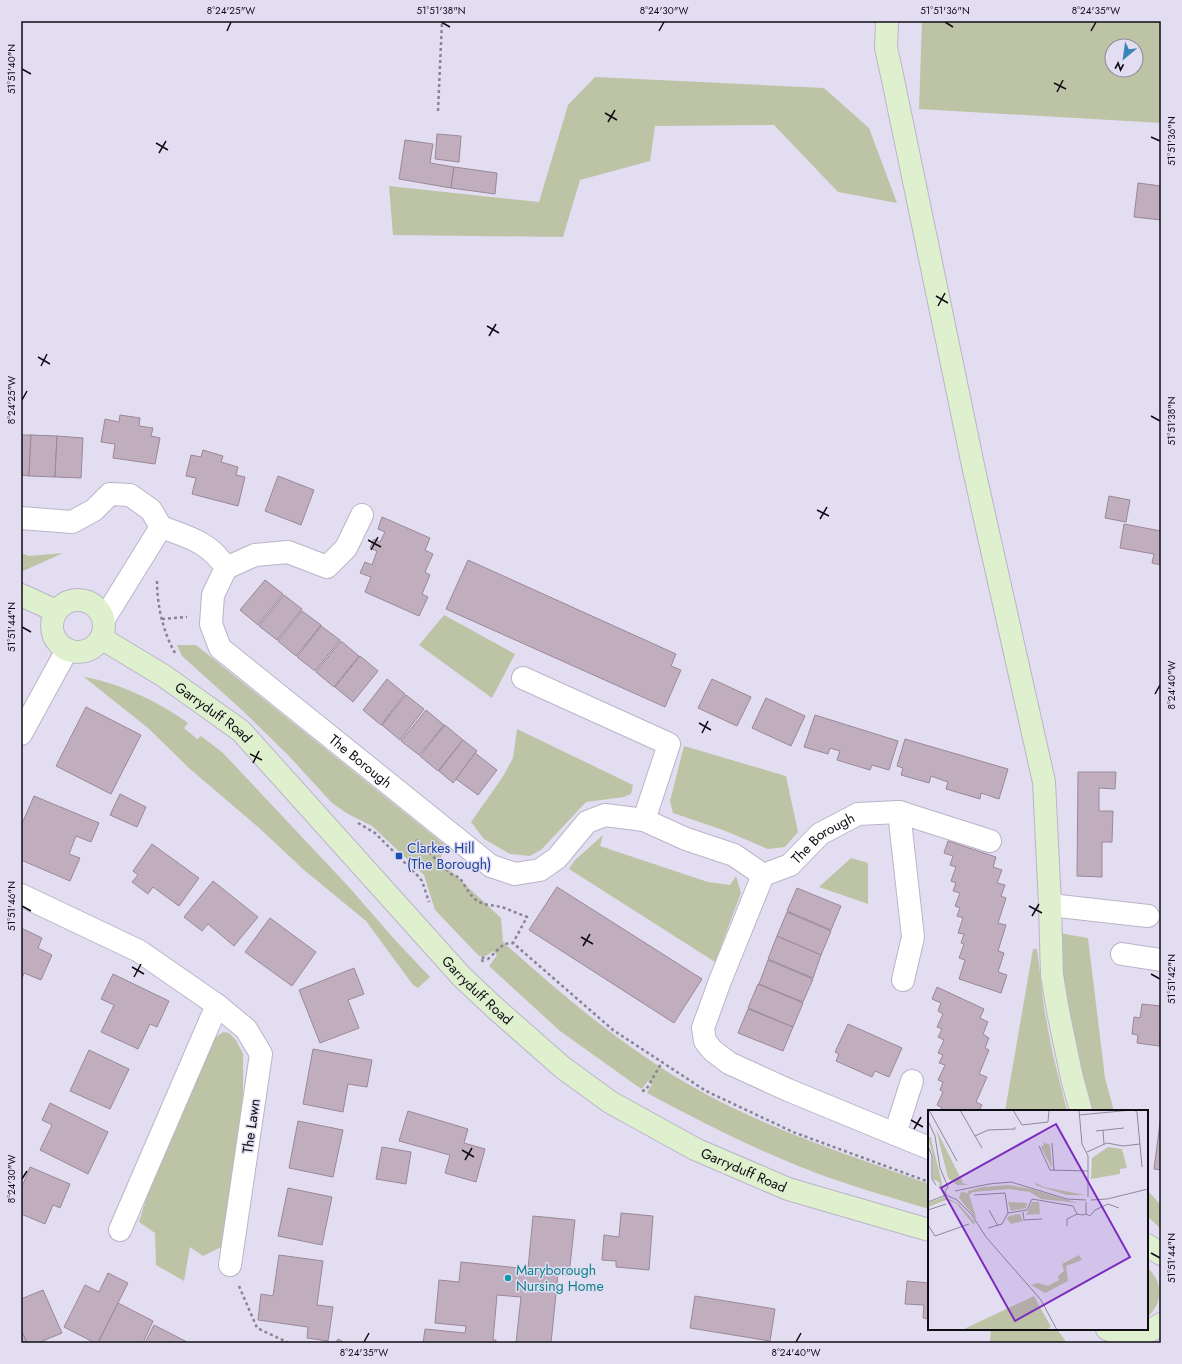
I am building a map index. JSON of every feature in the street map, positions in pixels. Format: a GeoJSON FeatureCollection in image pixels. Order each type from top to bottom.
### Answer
{"type":"FeatureCollection","features":[{"type":"Feature","properties":{"kind":"street"},"geometry":{"type":"LineString","coordinates":[[887,21],[886,48],[974,470],[1044,782],[1052,975],[1064,1041],[1081,1110]]}},
{"type":"Feature","properties":{"kind":"street"},"geometry":{"type":"LineString","coordinates":[[21,518],[72,522],[94,510],[110,494],[130,495],[151,510],[161,527],[196,540],[218,556],[226,568],[255,555],[288,552],[327,567],[346,548],[362,515]]}},
{"type":"Feature","properties":{"kind":"street"},"geometry":{"type":"LineString","coordinates":[[21,595],[56,611],[52,620],[54,637],[66,650],[75,652],[92,648],[98,643],[102,629],[161,527]]}},
{"type":"Feature","properties":{"kind":"street","name":"The Borough"},"geometry":{"type":"LineString","coordinates":[[226,568],[213,595],[211,624],[220,648],[491,866],[515,874],[540,870],[557,858],[587,822],[605,815],[644,820],[686,839],[734,855],[763,875],[790,865],[820,834],[858,814],[899,812],[990,841]]}},
{"type":"Feature","properties":{"kind":"street","name":"Garryduff Road"},"geometry":{"type":"LineString","coordinates":[[56,611],[62,605],[79,599],[94,605],[100,612],[102,629],[164,676],[241,731],[462,977],[562,1067],[610,1102],[695,1149],[788,1188],[928,1230]]}},
{"type":"Feature","properties":{"kind":"street"},"geometry":{"type":"LineString","coordinates":[[21,734],[66,650]]}},
{"type":"Feature","properties":{"kind":"street"},"geometry":{"type":"LineString","coordinates":[[523,678],[669,744],[644,820]]}},
{"type":"Feature","properties":{"kind":"street"},"geometry":{"type":"LineString","coordinates":[[899,812],[913,937],[903,980]]}},
{"type":"Feature","properties":{"kind":"street"},"geometry":{"type":"LineString","coordinates":[[763,875],[720,981],[703,1028],[704,1041],[712,1050],[729,1063],[788,1090],[928,1148]]}},
{"type":"Feature","properties":{"kind":"street","name":"The Lawn"},"geometry":{"type":"LineString","coordinates":[[21,895],[139,951],[217,1005],[246,1029],[261,1054],[230,1265]]}},
{"type":"Feature","properties":{"kind":"street"},"geometry":{"type":"LineString","coordinates":[[1050,906],[1148,916]]}},
{"type":"Feature","properties":{"kind":"street"},"geometry":{"type":"LineString","coordinates":[[1122,954],[1161,960]]}},
{"type":"Feature","properties":{"kind":"street"},"geometry":{"type":"LineString","coordinates":[[120,1230],[217,1005]]}},
{"type":"Feature","properties":{"kind":"street"},"geometry":{"type":"LineString","coordinates":[[895,1134],[912,1081]]}},
{"type":"Feature","properties":{"kind":"street"},"geometry":{"type":"LineString","coordinates":[[1148,1246],[1161,1254]]}},
{"type":"Feature","properties":{"kind":"street"},"geometry":{"type":"LineString","coordinates":[[1117,1336],[1137,1335],[1151,1331],[1161,1324]]}},
{"type":"Feature","properties":{"kind":"path"},"geometry":{"type":"LineString","coordinates":[[438,111],[442,21]]}},
{"type":"Feature","properties":{"kind":"path"},"geometry":{"type":"LineString","coordinates":[[158,577],[158,592],[162,619],[176,654]]}},
{"type":"Feature","properties":{"kind":"path"},"geometry":{"type":"LineString","coordinates":[[162,619],[192,617]]}},
{"type":"Feature","properties":{"kind":"path"},"geometry":{"type":"LineString","coordinates":[[356,822],[375,833],[418,876],[422,881],[430,906]]}},
{"type":"Feature","properties":{"kind":"path"},"geometry":{"type":"LineString","coordinates":[[412,836],[450,874],[460,878],[470,894],[477,901],[484,904],[502,907],[527,917],[513,943]]}},
{"type":"Feature","properties":{"kind":"path"},"geometry":{"type":"LineString","coordinates":[[478,960],[483,964],[484,963],[481,957],[488,959],[504,944],[513,943],[613,1030],[706,1091],[786,1129],[928,1182]]}},
{"type":"Feature","properties":{"kind":"path"},"geometry":{"type":"LineString","coordinates":[[636,1090],[642,1093],[642,1090],[646,1090],[662,1062]]}},
{"type":"Feature","properties":{"kind":"path"},"geometry":{"type":"LineString","coordinates":[[230,1265],[257,1328],[289,1343]]}},
{"type":"Feature","properties":{"kind":"green space"},"geometry":{"type":"Polygon","coordinates":[[[922,21],[1161,21],[1161,123],[919,109],[922,21]]]}},
{"type":"Feature","properties":{"kind":"green space"},"geometry":{"type":"Polygon","coordinates":[[[595,77],[824,88],[869,128],[897,203],[838,192],[774,125],[655,126],[650,161],[580,180],[563,237],[393,235],[389,186],[539,202],[568,105],[595,77]]]}},
{"type":"Feature","properties":{"kind":"green space"},"geometry":{"type":"Polygon","coordinates":[[[21,553],[29,556],[63,553],[21,572],[21,553]]]}},
{"type":"Feature","properties":{"kind":"green space"},"geometry":{"type":"Polygon","coordinates":[[[444,615],[515,654],[492,698],[419,645],[444,615]]]}},
{"type":"Feature","properties":{"kind":"green space"},"geometry":{"type":"Polygon","coordinates":[[[177,645],[196,645],[445,845],[440,861],[501,918],[503,942],[581,1009],[608,1030],[664,1069],[723,1103],[799,1137],[928,1184],[928,1209],[833,1179],[781,1159],[723,1132],[647,1093],[652,1084],[648,1081],[642,1089],[560,1031],[489,966],[497,955],[493,951],[486,956],[479,956],[435,910],[424,875],[372,826],[348,814],[332,803],[288,755],[243,711],[182,656],[177,645]]]}},
{"type":"Feature","properties":{"kind":"green space"},"geometry":{"type":"Polygon","coordinates":[[[84,677],[111,684],[139,694],[165,708],[188,723],[184,728],[197,739],[201,736],[223,753],[348,886],[430,977],[418,988],[413,985],[366,921],[304,870],[257,826],[190,769],[148,728],[84,677]]]}},
{"type":"Feature","properties":{"kind":"green space"},"geometry":{"type":"Polygon","coordinates":[[[517,729],[633,785],[631,794],[624,797],[586,802],[541,850],[530,856],[510,854],[484,839],[471,822],[502,778],[513,758],[517,729]]]}},
{"type":"Feature","properties":{"kind":"green space"},"geometry":{"type":"Polygon","coordinates":[[[684,746],[786,776],[798,832],[785,847],[768,849],[723,830],[673,813],[670,801],[684,746]]]}},
{"type":"Feature","properties":{"kind":"green space"},"geometry":{"type":"Polygon","coordinates":[[[603,835],[600,846],[708,882],[730,885],[736,876],[741,893],[715,962],[569,869],[574,861],[603,835]]]}},
{"type":"Feature","properties":{"kind":"green space"},"geometry":{"type":"Polygon","coordinates":[[[851,858],[868,863],[868,904],[819,887],[851,858]]]}},
{"type":"Feature","properties":{"kind":"green space"},"geometry":{"type":"Polygon","coordinates":[[[1059,933],[1088,938],[1105,1078],[1114,1110],[1092,1110],[1072,1033],[1063,1006],[1059,933]]]}},
{"type":"Feature","properties":{"kind":"green space"},"geometry":{"type":"Polygon","coordinates":[[[1033,949],[1037,949],[1044,1008],[1053,1055],[1067,1110],[1005,1110],[1033,949]]]}},
{"type":"Feature","properties":{"kind":"green space"},"geometry":{"type":"Polygon","coordinates":[[[223,1032],[229,1033],[236,1040],[243,1054],[243,1093],[230,1215],[221,1247],[203,1256],[190,1247],[184,1281],[156,1265],[155,1233],[139,1222],[154,1174],[212,1040],[223,1032]]]}},
{"type":"Feature","properties":{"kind":"green space"},"geometry":{"type":"Polygon","coordinates":[[[1148,1191],[1161,1205],[1161,1229],[1148,1217],[1148,1191]]]}},
{"type":"Feature","properties":{"kind":"green space"},"geometry":{"type":"Polygon","coordinates":[[[1148,1268],[1159,1285],[1159,1299],[1153,1311],[1148,1316],[1148,1268]]]}},
{"type":"Feature","properties":{"kind":"green space"},"geometry":{"type":"Polygon","coordinates":[[[991,1330],[1058,1330],[1067,1343],[990,1343],[991,1330]]]}},
{"type":"Feature","properties":{"kind":"building"},"geometry":{"type":"Polygon","coordinates":[[[437,134],[461,136],[459,162],[435,159],[437,134]]]}},
{"type":"Feature","properties":{"kind":"building"},"geometry":{"type":"Polygon","coordinates":[[[405,140],[433,144],[430,163],[454,167],[451,188],[399,179],[405,140]]]}},
{"type":"Feature","properties":{"kind":"building"},"geometry":{"type":"Polygon","coordinates":[[[454,167],[497,173],[495,194],[451,188],[454,167]]]}},
{"type":"Feature","properties":{"kind":"building"},"geometry":{"type":"Polygon","coordinates":[[[1138,183],[1161,186],[1161,220],[1134,217],[1138,183]]]}},
{"type":"Feature","properties":{"kind":"building"},"geometry":{"type":"Polygon","coordinates":[[[120,415],[140,418],[139,426],[153,428],[151,436],[160,438],[155,464],[113,458],[115,444],[101,442],[105,419],[119,422],[120,415]]]}},
{"type":"Feature","properties":{"kind":"building"},"geometry":{"type":"Polygon","coordinates":[[[21,435],[31,435],[29,476],[21,475],[21,435]]]}},
{"type":"Feature","properties":{"kind":"building"},"geometry":{"type":"Polygon","coordinates":[[[31,435],[57,436],[55,477],[29,476],[31,435]]]}},
{"type":"Feature","properties":{"kind":"building"},"geometry":{"type":"Polygon","coordinates":[[[57,436],[83,438],[81,478],[55,477],[57,436]]]}},
{"type":"Feature","properties":{"kind":"building"},"geometry":{"type":"Polygon","coordinates":[[[203,450],[223,456],[221,462],[238,467],[236,475],[245,477],[238,506],[192,494],[196,478],[186,476],[191,455],[201,457],[203,450]]]}},
{"type":"Feature","properties":{"kind":"building"},"geometry":{"type":"Polygon","coordinates":[[[278,476],[314,490],[301,525],[265,511],[278,476]]]}},
{"type":"Feature","properties":{"kind":"building"},"geometry":{"type":"Polygon","coordinates":[[[1109,496],[1130,500],[1126,522],[1105,518],[1109,496]]]}},
{"type":"Feature","properties":{"kind":"building"},"geometry":{"type":"Polygon","coordinates":[[[382,517],[430,538],[425,550],[433,554],[425,572],[430,575],[422,594],[428,597],[419,616],[365,592],[371,577],[360,573],[365,562],[372,565],[377,551],[370,548],[374,539],[380,542],[385,532],[378,529],[382,517]]]}},
{"type":"Feature","properties":{"kind":"building"},"geometry":{"type":"Polygon","coordinates":[[[1124,524],[1161,531],[1161,565],[1152,563],[1154,554],[1120,548],[1124,524]]]}},
{"type":"Feature","properties":{"kind":"building"},"geometry":{"type":"Polygon","coordinates":[[[468,560],[676,654],[671,666],[681,670],[665,707],[446,609],[468,560]]]}},
{"type":"Feature","properties":{"kind":"building"},"geometry":{"type":"Polygon","coordinates":[[[265,580],[283,594],[258,625],[240,610],[265,580]]]}},
{"type":"Feature","properties":{"kind":"building"},"geometry":{"type":"Polygon","coordinates":[[[284,595],[302,609],[277,640],[259,626],[284,595]]]}},
{"type":"Feature","properties":{"kind":"building"},"geometry":{"type":"Polygon","coordinates":[[[302,611],[321,625],[296,656],[278,641],[302,611]]]}},
{"type":"Feature","properties":{"kind":"building"},"geometry":{"type":"Polygon","coordinates":[[[321,626],[340,640],[315,671],[297,657],[321,626]]]}},
{"type":"Feature","properties":{"kind":"building"},"geometry":{"type":"Polygon","coordinates":[[[341,641],[359,656],[334,687],[316,672],[341,641]]]}},
{"type":"Feature","properties":{"kind":"building"},"geometry":{"type":"Polygon","coordinates":[[[360,656],[378,671],[353,702],[335,687],[360,656]]]}},
{"type":"Feature","properties":{"kind":"building"},"geometry":{"type":"Polygon","coordinates":[[[387,679],[405,694],[381,725],[363,710],[387,679]]]}},
{"type":"Feature","properties":{"kind":"building"},"geometry":{"type":"Polygon","coordinates":[[[712,679],[751,697],[737,726],[698,708],[712,679]]]}},
{"type":"Feature","properties":{"kind":"building"},"geometry":{"type":"Polygon","coordinates":[[[406,695],[424,709],[400,740],[382,725],[406,695]]]}},
{"type":"Feature","properties":{"kind":"building"},"geometry":{"type":"Polygon","coordinates":[[[766,698],[805,716],[791,746],[752,728],[766,698]]]}},
{"type":"Feature","properties":{"kind":"building"},"geometry":{"type":"Polygon","coordinates":[[[86,707],[141,735],[111,794],[56,766],[86,707]]]}},
{"type":"Feature","properties":{"kind":"building"},"geometry":{"type":"Polygon","coordinates":[[[426,710],[444,725],[419,755],[401,741],[426,710]]]}},
{"type":"Feature","properties":{"kind":"building"},"geometry":{"type":"Polygon","coordinates":[[[815,715],[898,741],[889,770],[872,765],[870,770],[837,760],[840,751],[830,748],[828,754],[804,747],[815,715]]]}},
{"type":"Feature","properties":{"kind":"building"},"geometry":{"type":"Polygon","coordinates":[[[445,725],[463,740],[438,771],[420,756],[445,725]]]}},
{"type":"Feature","properties":{"kind":"building"},"geometry":{"type":"Polygon","coordinates":[[[905,739],[1008,769],[999,799],[981,793],[980,799],[946,789],[948,782],[931,776],[929,783],[901,775],[903,768],[897,766],[905,739]]]}},
{"type":"Feature","properties":{"kind":"building"},"geometry":{"type":"Polygon","coordinates":[[[463,740],[477,751],[453,783],[439,771],[463,740]]]}},
{"type":"Feature","properties":{"kind":"building"},"geometry":{"type":"Polygon","coordinates":[[[475,753],[497,770],[478,795],[456,779],[475,753]]]}},
{"type":"Feature","properties":{"kind":"building"},"geometry":{"type":"Polygon","coordinates":[[[1078,772],[1116,772],[1115,789],[1099,788],[1099,811],[1113,811],[1112,842],[1102,842],[1102,877],[1077,876],[1078,772]]]}},
{"type":"Feature","properties":{"kind":"building"},"geometry":{"type":"Polygon","coordinates":[[[120,794],[146,807],[137,827],[110,815],[120,794]]]}},
{"type":"Feature","properties":{"kind":"building"},"geometry":{"type":"Polygon","coordinates":[[[34,796],[99,823],[91,842],[76,836],[69,854],[80,858],[70,881],[21,860],[21,826],[34,796]]]}},
{"type":"Feature","properties":{"kind":"building"},"geometry":{"type":"Polygon","coordinates":[[[948,841],[996,857],[993,867],[1002,870],[997,883],[1005,885],[1001,896],[1006,898],[998,923],[1006,925],[998,951],[1004,953],[998,972],[1007,975],[1001,993],[959,979],[965,960],[959,958],[964,944],[961,943],[964,934],[958,933],[963,918],[957,916],[960,908],[955,906],[960,893],[953,891],[956,883],[951,881],[956,867],[950,865],[953,856],[944,853],[948,841]]]}},
{"type":"Feature","properties":{"kind":"building"},"geometry":{"type":"Polygon","coordinates":[[[152,844],[199,878],[179,906],[153,887],[148,894],[132,882],[138,875],[133,871],[152,844]]]}},
{"type":"Feature","properties":{"kind":"building"},"geometry":{"type":"Polygon","coordinates":[[[213,881],[258,917],[234,946],[208,924],[202,931],[184,917],[213,881]]]}},
{"type":"Feature","properties":{"kind":"building"},"geometry":{"type":"Polygon","coordinates":[[[557,887],[702,979],[674,1023],[529,930],[557,887]]]}},
{"type":"Feature","properties":{"kind":"building"},"geometry":{"type":"Polygon","coordinates":[[[797,888],[841,906],[831,930],[787,911],[797,888]]]}},
{"type":"Feature","properties":{"kind":"building"},"geometry":{"type":"Polygon","coordinates":[[[787,912],[831,931],[821,955],[777,936],[787,912]]]}},
{"type":"Feature","properties":{"kind":"building"},"geometry":{"type":"Polygon","coordinates":[[[270,918],[316,952],[292,986],[245,952],[270,918]]]}},
{"type":"Feature","properties":{"kind":"building"},"geometry":{"type":"Polygon","coordinates":[[[21,928],[42,938],[38,948],[52,955],[41,980],[24,973],[21,981],[21,928]]]}},
{"type":"Feature","properties":{"kind":"building"},"geometry":{"type":"Polygon","coordinates":[[[777,936],[821,955],[813,978],[768,959],[777,936]]]}},
{"type":"Feature","properties":{"kind":"building"},"geometry":{"type":"Polygon","coordinates":[[[768,960],[813,979],[803,1002],[759,984],[768,960]]]}},
{"type":"Feature","properties":{"kind":"building"},"geometry":{"type":"Polygon","coordinates":[[[354,968],[364,994],[348,1000],[359,1028],[320,1043],[299,990],[354,968]]]}},
{"type":"Feature","properties":{"kind":"building"},"geometry":{"type":"Polygon","coordinates":[[[113,974],[169,1001],[157,1027],[150,1024],[138,1049],[101,1032],[114,1005],[101,999],[113,974]]]}},
{"type":"Feature","properties":{"kind":"building"},"geometry":{"type":"Polygon","coordinates":[[[758,984],[803,1003],[793,1027],[748,1008],[758,984]]]}},
{"type":"Feature","properties":{"kind":"building"},"geometry":{"type":"Polygon","coordinates":[[[937,987],[984,1009],[980,1018],[988,1022],[983,1034],[989,1038],[985,1048],[989,1050],[979,1074],[987,1077],[976,1102],[982,1105],[980,1110],[941,1110],[942,1108],[937,1105],[943,1092],[940,1090],[943,1082],[938,1080],[945,1065],[939,1063],[943,1055],[938,1053],[944,1040],[938,1037],[942,1029],[937,1027],[943,1014],[938,1011],[941,1003],[932,999],[937,987]]]}},
{"type":"Feature","properties":{"kind":"building"},"geometry":{"type":"Polygon","coordinates":[[[1142,1004],[1161,1006],[1159,1046],[1137,1043],[1138,1035],[1132,1034],[1134,1017],[1140,1018],[1142,1004]]]}},
{"type":"Feature","properties":{"kind":"building"},"geometry":{"type":"Polygon","coordinates":[[[748,1009],[793,1027],[783,1051],[738,1033],[748,1009]]]}},
{"type":"Feature","properties":{"kind":"building"},"geometry":{"type":"Polygon","coordinates":[[[848,1024],[902,1048],[889,1077],[875,1071],[872,1077],[836,1061],[839,1054],[835,1052],[848,1024]]]}},
{"type":"Feature","properties":{"kind":"building"},"geometry":{"type":"Polygon","coordinates":[[[313,1049],[372,1060],[367,1087],[348,1084],[343,1112],[303,1104],[313,1049]]]}},
{"type":"Feature","properties":{"kind":"building"},"geometry":{"type":"Polygon","coordinates":[[[89,1050],[129,1069],[110,1109],[70,1091],[89,1050]]]}},
{"type":"Feature","properties":{"kind":"building"},"geometry":{"type":"Polygon","coordinates":[[[50,1103],[108,1132],[88,1174],[40,1150],[52,1125],[42,1120],[50,1103]]]}},
{"type":"Feature","properties":{"kind":"building"},"geometry":{"type":"Polygon","coordinates":[[[408,1111],[468,1129],[464,1143],[485,1149],[476,1182],[445,1173],[450,1155],[399,1141],[408,1111]]]}},
{"type":"Feature","properties":{"kind":"building"},"geometry":{"type":"Polygon","coordinates":[[[1161,1115],[1161,1170],[1154,1169],[1161,1115]]]}},
{"type":"Feature","properties":{"kind":"building"},"geometry":{"type":"Polygon","coordinates":[[[298,1121],[343,1130],[333,1177],[289,1168],[298,1121]]]}},
{"type":"Feature","properties":{"kind":"building"},"geometry":{"type":"Polygon","coordinates":[[[382,1147],[411,1152],[406,1184],[376,1179],[382,1147]]]}},
{"type":"Feature","properties":{"kind":"building"},"geometry":{"type":"Polygon","coordinates":[[[30,1167],[70,1184],[60,1208],[53,1205],[45,1224],[21,1214],[21,1189],[30,1167]]]}},
{"type":"Feature","properties":{"kind":"building"},"geometry":{"type":"Polygon","coordinates":[[[288,1188],[332,1197],[322,1245],[278,1236],[288,1188]]]}},
{"type":"Feature","properties":{"kind":"building"},"geometry":{"type":"Polygon","coordinates":[[[621,1213],[653,1216],[649,1270],[616,1267],[616,1261],[602,1260],[604,1235],[619,1237],[621,1213]]]}},
{"type":"Feature","properties":{"kind":"building","name":"Maryborough Nursing Home"},"geometry":{"type":"Polygon","coordinates":[[[533,1216],[575,1220],[569,1275],[558,1274],[551,1343],[516,1343],[521,1297],[497,1295],[493,1340],[496,1340],[496,1343],[423,1343],[425,1329],[465,1333],[466,1326],[435,1323],[439,1280],[459,1282],[461,1262],[528,1269],[533,1216]]]}},
{"type":"Feature","properties":{"kind":"building"},"geometry":{"type":"Polygon","coordinates":[[[279,1255],[323,1261],[317,1305],[333,1307],[328,1341],[307,1338],[308,1327],[258,1320],[261,1294],[273,1296],[279,1255]]]}},
{"type":"Feature","properties":{"kind":"building"},"geometry":{"type":"Polygon","coordinates":[[[108,1273],[128,1283],[98,1343],[95,1343],[64,1327],[85,1285],[99,1292],[108,1273]]]}},
{"type":"Feature","properties":{"kind":"building"},"geometry":{"type":"Polygon","coordinates":[[[907,1281],[928,1283],[928,1319],[923,1318],[924,1305],[905,1304],[907,1281]]]}},
{"type":"Feature","properties":{"kind":"building"},"geometry":{"type":"Polygon","coordinates":[[[43,1290],[62,1333],[38,1343],[27,1343],[21,1330],[21,1299],[43,1290]]]}},
{"type":"Feature","properties":{"kind":"building"},"geometry":{"type":"Polygon","coordinates":[[[695,1296],[775,1309],[770,1341],[690,1328],[695,1296]]]}},
{"type":"Feature","properties":{"kind":"building"},"geometry":{"type":"Polygon","coordinates":[[[118,1303],[153,1321],[143,1343],[98,1343],[118,1303]]]}},
{"type":"Feature","properties":{"kind":"building"},"geometry":{"type":"Polygon","coordinates":[[[154,1325],[189,1343],[145,1343],[154,1325]]]}},
{"type":"Feature","properties":{"kind":"building"},"geometry":{"type":"Polygon","coordinates":[[[21,1330],[27,1343],[21,1343],[21,1330]]]}},
{"type":"Feature","properties":{"kind":"building"},"geometry":{"type":"Polygon","coordinates":[[[338,1339],[345,1343],[336,1343],[338,1339]]]}},
{"type":"Feature","properties":{"kind":"place","name":"Clarkes Hill (The Borough)"},"geometry":{"type":"Point","coordinates":[399,856]}},
{"type":"Feature","properties":{"kind":"place","name":"Maryborough Nursing Home"},"geometry":{"type":"Point","coordinates":[508,1278]}}]}
